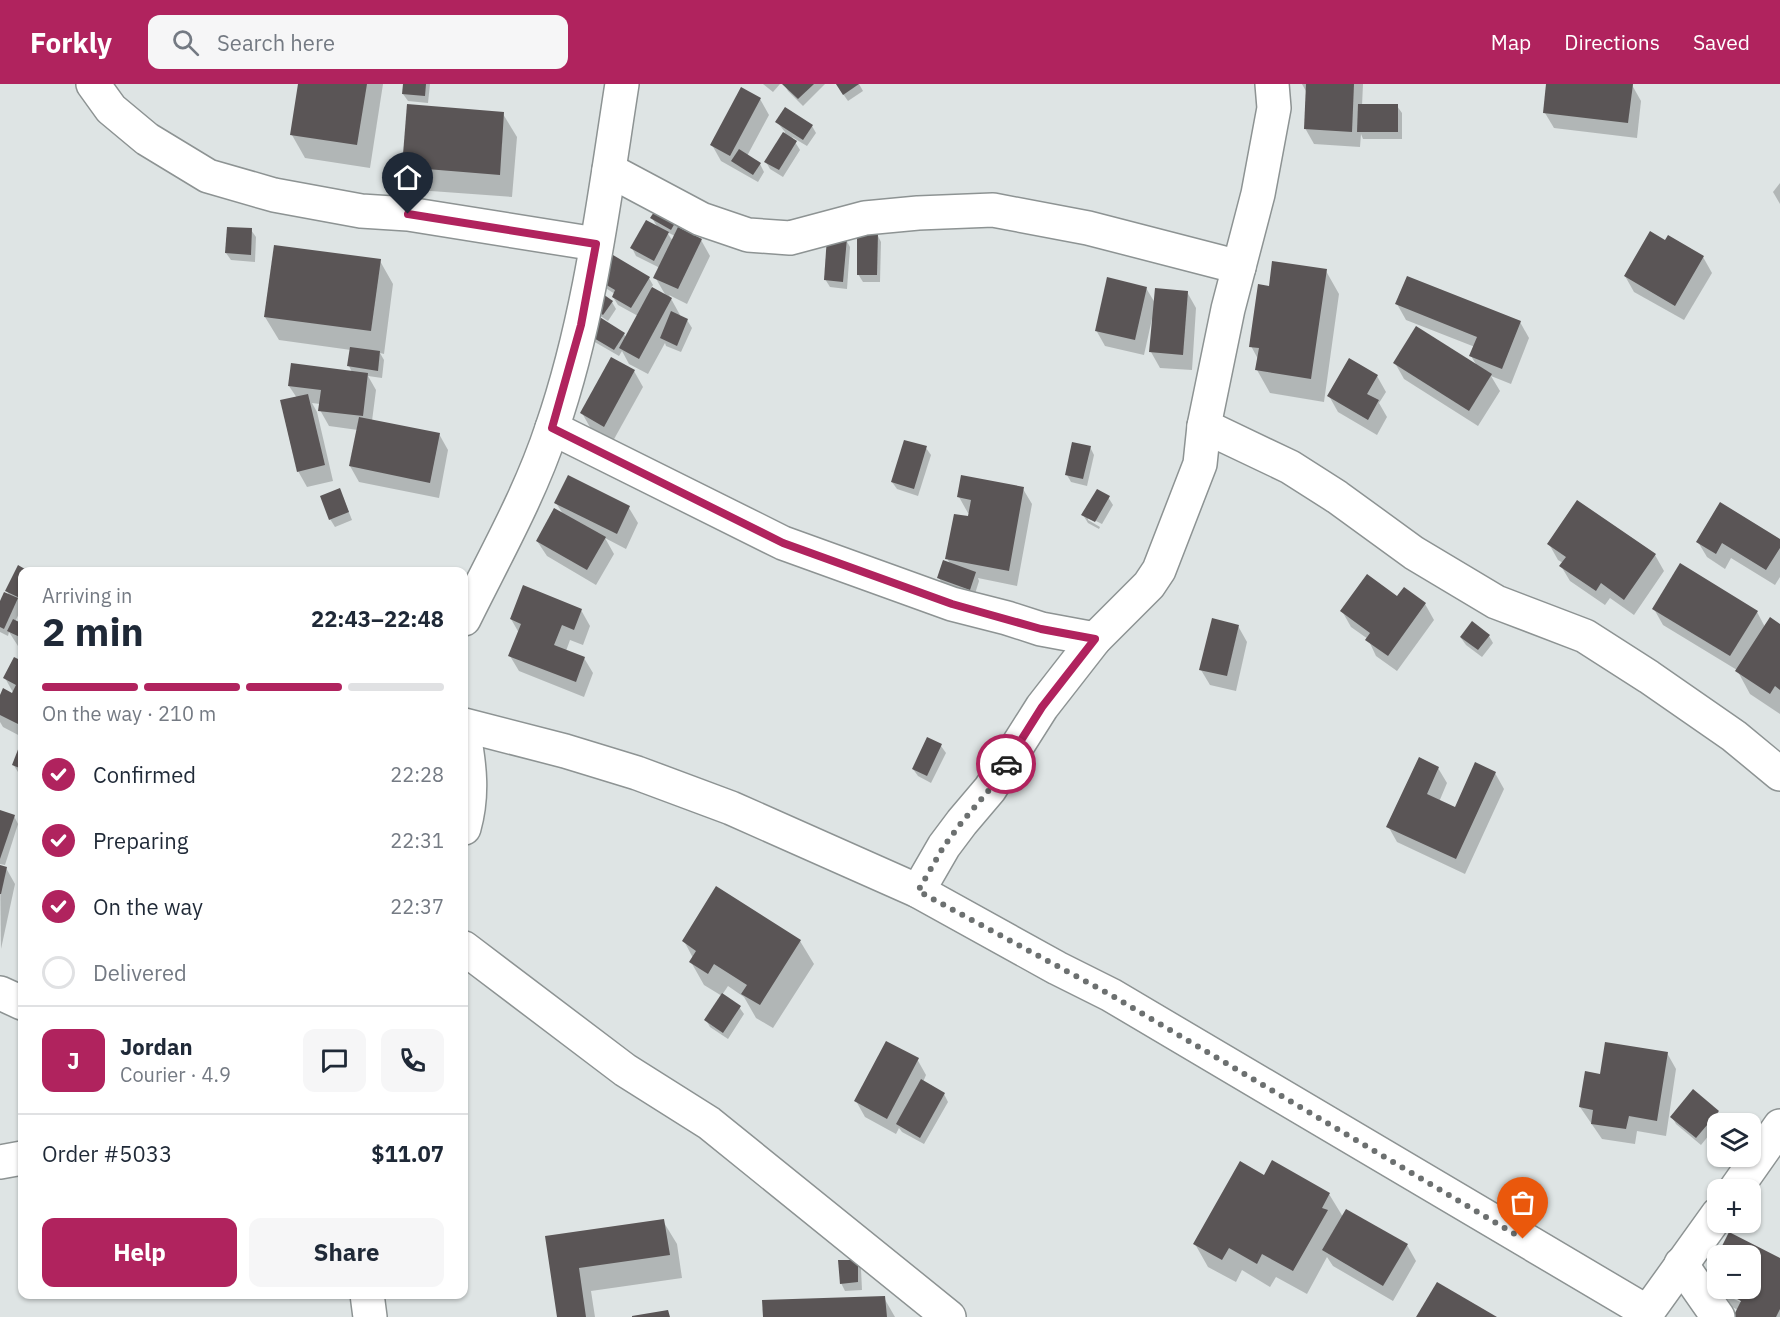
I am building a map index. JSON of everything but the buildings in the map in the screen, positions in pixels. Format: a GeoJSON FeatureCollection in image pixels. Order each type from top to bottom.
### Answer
{"type":"FeatureCollection","features":[{"type":"Feature","properties":{"kind":"street"},"geometry":{"type":"LineString","coordinates":[[93,84],[111,109],[147,139],[208,176],[274,195],[361,211],[408,214],[596,244]]}},
{"type":"Feature","properties":{"kind":"street"},"geometry":{"type":"LineString","coordinates":[[468,611],[520,509],[552,428],[581,325],[622,84]]}},
{"type":"Feature","properties":{"kind":"street"},"geometry":{"type":"LineString","coordinates":[[918,891],[944,846],[990,789],[1042,707],[1095,639],[1149,585],[1159,570],[1200,464],[1204,426],[1228,309],[1258,194],[1274,108],[1272,84]]}},
{"type":"Feature","properties":{"kind":"street"},"geometry":{"type":"LineString","coordinates":[[609,170],[701,219],[748,235],[790,238],[865,218],[993,210],[1088,228],[1239,267]]}},
{"type":"Feature","properties":{"kind":"street"},"geometry":{"type":"LineString","coordinates":[[1204,426],[1290,467],[1337,496],[1414,553],[1496,602],[1585,636],[1725,730],[1780,774]]}},
{"type":"Feature","properties":{"kind":"street"},"geometry":{"type":"LineString","coordinates":[[552,428],[783,543],[952,604],[1041,629],[1095,639]]}},
{"type":"Feature","properties":{"kind":"street"},"geometry":{"type":"LineString","coordinates":[[468,725],[638,773],[731,808],[918,891],[1111,995],[1646,1314],[1707,1229]]}},
{"type":"Feature","properties":{"kind":"street"},"geometry":{"type":"LineString","coordinates":[[468,761],[471,781],[468,810]]}},
{"type":"Feature","properties":{"kind":"street"},"geometry":{"type":"LineString","coordinates":[[468,951],[626,1070],[709,1123],[949,1317]]}},
{"type":"Feature","properties":{"kind":"street"},"geometry":{"type":"LineString","coordinates":[[0,993],[18,1001]]}},
{"type":"Feature","properties":{"kind":"street"},"geometry":{"type":"LineString","coordinates":[[1743,1179],[1780,1126]]}},
{"type":"Feature","properties":{"kind":"street"},"geometry":{"type":"LineString","coordinates":[[0,1162],[18,1159]]}},
{"type":"Feature","properties":{"kind":"street"},"geometry":{"type":"LineString","coordinates":[[1681,1264],[1718,1317]]}},
{"type":"Feature","properties":{"kind":"street"},"geometry":{"type":"LineString","coordinates":[[368,1299],[370,1317]]}},
{"type":"Feature","properties":{"kind":"way so far"},"geometry":{"type":"LineString","coordinates":[[1006,764],[990,789],[944,846],[918,891],[976,921],[1057,968],[1111,995],[1523,1239]]}},
{"type":"Feature","properties":{"kind":"route"},"geometry":{"type":"LineString","coordinates":[[408,214],[596,244],[581,325],[552,428],[783,543],[952,604],[1041,629],[1095,639],[1042,707],[1006,764]]}}]}
